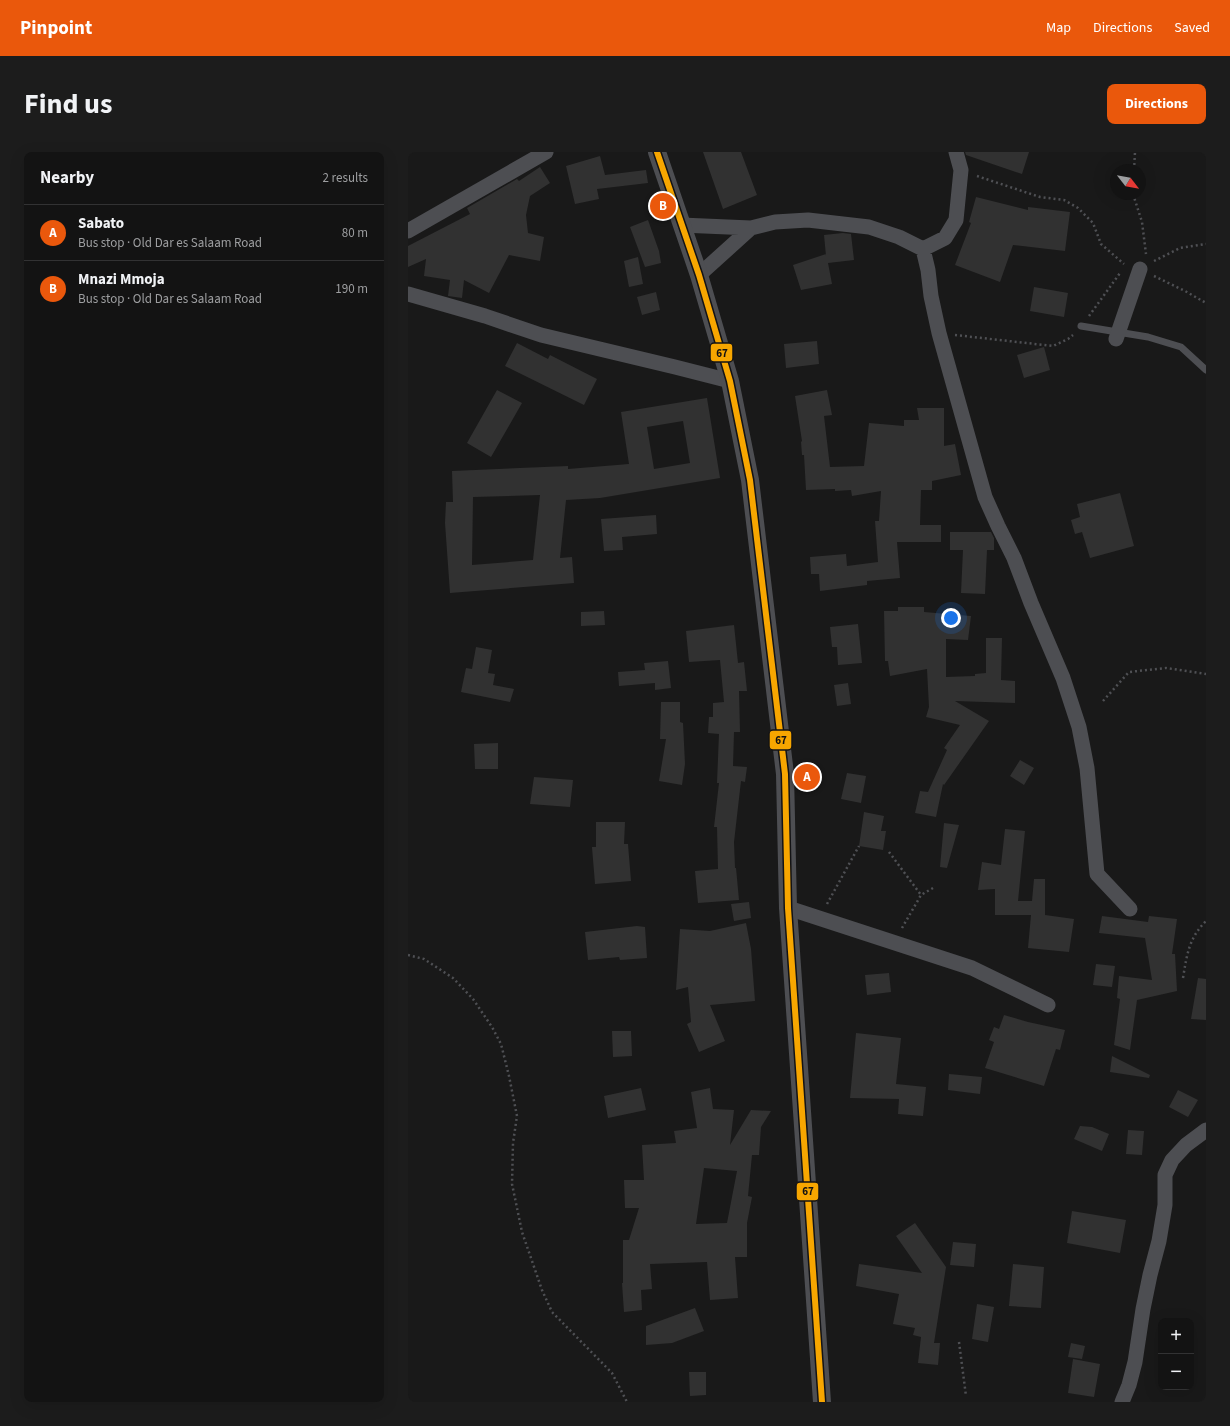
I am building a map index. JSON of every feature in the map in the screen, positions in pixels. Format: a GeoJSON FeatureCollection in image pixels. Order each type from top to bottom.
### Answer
{"type":"FeatureCollection","features":[{"type":"Feature","properties":{"kind":"street"},"geometry":{"type":"LineString","coordinates":[[408,231],[546,152]]}},
{"type":"Feature","properties":{"kind":"street"},"geometry":{"type":"LineString","coordinates":[[657,152],[699,275],[730,381],[750,480],[785,774],[788,908],[822,1402]]}},
{"type":"Feature","properties":{"kind":"street"},"geometry":{"type":"LineString","coordinates":[[923,249],[945,238],[956,220],[962,170],[956,152]]}},
{"type":"Feature","properties":{"kind":"street"},"geometry":{"type":"LineString","coordinates":[[681,225],[751,228],[775,222],[808,220],[869,227],[899,237],[923,249]]}},
{"type":"Feature","properties":{"kind":"street"},"geometry":{"type":"LineString","coordinates":[[699,275],[751,228]]}},
{"type":"Feature","properties":{"kind":"street"},"geometry":{"type":"LineString","coordinates":[[923,249],[939,333],[985,497],[1014,558],[1031,603],[1063,678],[1079,727],[1087,768],[1097,874],[1130,909]]}},
{"type":"Feature","properties":{"kind":"street"},"geometry":{"type":"LineString","coordinates":[[1117,336],[1137,266]]}},
{"type":"Feature","properties":{"kind":"street"},"geometry":{"type":"LineString","coordinates":[[408,294],[485,316],[541,335],[730,381]]}},
{"type":"Feature","properties":{"kind":"street"},"geometry":{"type":"LineString","coordinates":[[788,908],[972,968],[1048,1005]]}},
{"type":"Feature","properties":{"kind":"street"},"geometry":{"type":"LineString","coordinates":[[1122,1402],[1136,1362],[1143,1308],[1159,1241],[1164,1205],[1165,1175],[1172,1160],[1181,1150],[1206,1130]]}},
{"type":"Feature","properties":{"kind":"lane"},"geometry":{"type":"LineString","coordinates":[[1081,326],[1117,336],[1148,337],[1180,347],[1206,370]]}},
{"type":"Feature","properties":{"kind":"path"},"geometry":{"type":"LineString","coordinates":[[1134,164],[1135,152]]}},
{"type":"Feature","properties":{"kind":"path"},"geometry":{"type":"LineString","coordinates":[[962,170],[1040,196],[1064,200],[1078,208],[1093,223],[1101,244],[1137,266]]}},
{"type":"Feature","properties":{"kind":"path"},"geometry":{"type":"LineString","coordinates":[[1136,200],[1142,222],[1137,266]]}},
{"type":"Feature","properties":{"kind":"path"},"geometry":{"type":"LineString","coordinates":[[1137,266],[1180,248],[1206,244]]}},
{"type":"Feature","properties":{"kind":"path"},"geometry":{"type":"LineString","coordinates":[[1103,701],[1130,672],[1166,668],[1206,674]]}},
{"type":"Feature","properties":{"kind":"path"},"geometry":{"type":"LineString","coordinates":[[820,918],[859,846]]}},
{"type":"Feature","properties":{"kind":"path"},"geometry":{"type":"LineString","coordinates":[[889,852],[921,895]]}},
{"type":"Feature","properties":{"kind":"path"},"geometry":{"type":"LineString","coordinates":[[894,942],[921,895],[933,888]]}},
{"type":"Feature","properties":{"kind":"path"},"geometry":{"type":"LineString","coordinates":[[1183,978],[1188,950],[1197,930],[1206,920]]}},
{"type":"Feature","properties":{"kind":"path"},"geometry":{"type":"LineString","coordinates":[[408,955],[424,959],[453,978],[473,999],[502,1044],[517,1116],[513,1143],[512,1184],[522,1232],[542,1290],[552,1312],[612,1373],[627,1402]]}},
{"type":"Feature","properties":{"kind":"path"},"geometry":{"type":"LineString","coordinates":[[959,1342],[966,1396]]}},
{"type":"Feature","properties":{"kind":"building"},"geometry":{"type":"Polygon","coordinates":[[[703,152],[741,152],[757,195],[723,209],[703,152]]]}},
{"type":"Feature","properties":{"kind":"building"},"geometry":{"type":"Polygon","coordinates":[[[965,152],[1029,152],[1022,174],[966,155],[965,152]]]}},
{"type":"Feature","properties":{"kind":"building"},"geometry":{"type":"Polygon","coordinates":[[[600,156],[605,175],[646,170],[648,183],[597,189],[599,199],[575,204],[566,166],[600,156]]]}},
{"type":"Feature","properties":{"kind":"building"},"geometry":{"type":"Polygon","coordinates":[[[540,167],[550,183],[530,196],[526,215],[528,233],[544,237],[540,261],[509,255],[489,293],[464,280],[462,298],[448,296],[450,280],[424,276],[426,259],[408,267],[408,246],[470,214],[467,208],[517,179],[519,181],[540,167]]]}},
{"type":"Feature","properties":{"kind":"building"},"geometry":{"type":"Polygon","coordinates":[[[976,197],[1028,210],[1028,207],[1070,212],[1065,251],[1013,245],[1000,282],[955,265],[971,223],[969,222],[976,197]]]}},
{"type":"Feature","properties":{"kind":"building"},"geometry":{"type":"Polygon","coordinates":[[[648,220],[659,251],[661,263],[645,267],[630,227],[648,220]]]}},
{"type":"Feature","properties":{"kind":"building"},"geometry":{"type":"Polygon","coordinates":[[[843,233],[851,234],[854,260],[828,263],[832,284],[801,290],[793,265],[826,254],[824,235],[843,233]]]}},
{"type":"Feature","properties":{"kind":"building"},"geometry":{"type":"Polygon","coordinates":[[[638,257],[643,284],[629,287],[624,261],[638,257]]]}},
{"type":"Feature","properties":{"kind":"building"},"geometry":{"type":"Polygon","coordinates":[[[1034,287],[1068,293],[1064,317],[1030,311],[1034,287]]]}},
{"type":"Feature","properties":{"kind":"building"},"geometry":{"type":"Polygon","coordinates":[[[656,292],[660,310],[642,315],[637,297],[656,292]]]}},
{"type":"Feature","properties":{"kind":"building"},"geometry":{"type":"Polygon","coordinates":[[[817,341],[819,364],[786,368],[784,344],[817,341]]]}},
{"type":"Feature","properties":{"kind":"building"},"geometry":{"type":"Polygon","coordinates":[[[517,343],[548,359],[550,355],[597,379],[584,405],[505,366],[517,343]]]}},
{"type":"Feature","properties":{"kind":"building"},"geometry":{"type":"Polygon","coordinates":[[[1044,347],[1050,370],[1024,378],[1017,355],[1044,347]]]}},
{"type":"Feature","properties":{"kind":"building"},"geometry":{"type":"Polygon","coordinates":[[[497,390],[522,403],[491,457],[467,443],[497,390]]]}},
{"type":"Feature","properties":{"kind":"building"},"geometry":{"type":"Polygon","coordinates":[[[827,390],[832,415],[824,416],[830,467],[864,466],[869,423],[904,426],[904,420],[919,420],[917,408],[944,408],[944,446],[955,444],[961,475],[932,481],[932,490],[921,490],[920,525],[941,525],[941,542],[897,542],[900,578],[867,581],[867,585],[820,591],[819,574],[811,574],[810,557],[846,554],[847,566],[878,562],[875,521],[879,521],[881,491],[852,496],[851,490],[806,490],[804,455],[802,455],[802,441],[795,396],[827,390]]]}},
{"type":"Feature","properties":{"kind":"building"},"geometry":{"type":"Polygon","coordinates":[[[707,398],[720,478],[600,498],[566,500],[560,558],[572,557],[574,583],[450,593],[445,523],[446,502],[453,502],[452,471],[568,466],[568,469],[629,464],[621,412],[707,398]],[[683,421],[647,427],[654,469],[690,463],[683,421]],[[540,495],[473,497],[472,565],[533,560],[540,495]]]}},
{"type":"Feature","properties":{"kind":"building"},"geometry":{"type":"Polygon","coordinates":[[[1120,493],[1134,546],[1090,558],[1082,532],[1075,534],[1071,520],[1080,517],[1077,504],[1120,493]]]}},
{"type":"Feature","properties":{"kind":"building"},"geometry":{"type":"Polygon","coordinates":[[[656,515],[657,534],[622,537],[623,550],[604,551],[601,519],[656,515]]]}},
{"type":"Feature","properties":{"kind":"building"},"geometry":{"type":"Polygon","coordinates":[[[950,532],[991,532],[994,538],[994,550],[987,550],[985,594],[961,593],[963,550],[950,550],[950,532]]]}},
{"type":"Feature","properties":{"kind":"building"},"geometry":{"type":"Polygon","coordinates":[[[898,607],[924,607],[924,612],[971,616],[968,640],[946,639],[946,677],[975,676],[975,674],[986,673],[986,638],[1002,638],[1001,680],[1015,681],[1015,703],[955,701],[989,721],[944,785],[943,784],[936,817],[915,813],[920,791],[928,792],[947,750],[944,748],[960,725],[926,717],[929,707],[927,669],[890,676],[888,661],[885,661],[884,611],[898,611],[898,607]]]}},
{"type":"Feature","properties":{"kind":"building"},"geometry":{"type":"Polygon","coordinates":[[[604,611],[605,625],[581,626],[581,612],[604,611]]]}},
{"type":"Feature","properties":{"kind":"building"},"geometry":{"type":"Polygon","coordinates":[[[858,624],[862,663],[838,665],[837,647],[832,647],[830,627],[858,624]]]}},
{"type":"Feature","properties":{"kind":"building"},"geometry":{"type":"Polygon","coordinates":[[[734,625],[738,663],[744,662],[747,691],[739,691],[740,732],[734,732],[733,766],[747,767],[745,782],[741,781],[734,842],[735,868],[739,900],[698,903],[695,871],[718,869],[717,827],[714,827],[719,783],[717,783],[719,734],[708,733],[709,717],[713,717],[713,703],[724,702],[720,660],[689,662],[686,631],[734,625]]]}},
{"type":"Feature","properties":{"kind":"building"},"geometry":{"type":"Polygon","coordinates":[[[476,647],[492,650],[488,673],[495,674],[493,685],[514,689],[510,702],[461,692],[466,668],[472,669],[476,647]]]}},
{"type":"Feature","properties":{"kind":"building"},"geometry":{"type":"Polygon","coordinates":[[[668,661],[671,688],[655,690],[655,683],[619,686],[618,672],[645,670],[644,663],[668,661]]]}},
{"type":"Feature","properties":{"kind":"building"},"geometry":{"type":"Polygon","coordinates":[[[848,683],[851,704],[837,706],[834,685],[848,683]]]}},
{"type":"Feature","properties":{"kind":"building"},"geometry":{"type":"Polygon","coordinates":[[[661,702],[680,702],[680,722],[683,723],[685,764],[682,785],[659,781],[666,739],[660,739],[661,702]]]}},
{"type":"Feature","properties":{"kind":"building"},"geometry":{"type":"Polygon","coordinates":[[[498,743],[498,769],[475,769],[474,744],[498,743]]]}},
{"type":"Feature","properties":{"kind":"building"},"geometry":{"type":"Polygon","coordinates":[[[1020,760],[1034,768],[1024,785],[1010,776],[1020,760]]]}},
{"type":"Feature","properties":{"kind":"building"},"geometry":{"type":"Polygon","coordinates":[[[847,773],[866,776],[861,803],[841,799],[847,773]]]}},
{"type":"Feature","properties":{"kind":"building"},"geometry":{"type":"Polygon","coordinates":[[[534,777],[573,780],[570,807],[530,804],[534,777]]]}},
{"type":"Feature","properties":{"kind":"building"},"geometry":{"type":"Polygon","coordinates":[[[864,812],[884,816],[881,831],[886,831],[883,850],[859,846],[864,812]]]}},
{"type":"Feature","properties":{"kind":"building"},"geometry":{"type":"Polygon","coordinates":[[[596,822],[625,822],[624,844],[628,844],[631,881],[595,884],[592,847],[596,847],[596,822]]]}},
{"type":"Feature","properties":{"kind":"building"},"geometry":{"type":"Polygon","coordinates":[[[944,823],[959,825],[947,868],[940,867],[944,823]]]}},
{"type":"Feature","properties":{"kind":"building"},"geometry":{"type":"Polygon","coordinates":[[[1005,829],[1025,831],[1018,901],[1032,901],[1034,879],[1045,879],[1045,915],[1074,919],[1069,952],[1028,948],[1031,915],[995,915],[995,889],[978,890],[982,862],[1001,865],[1005,829]]]}},
{"type":"Feature","properties":{"kind":"building"},"geometry":{"type":"Polygon","coordinates":[[[749,902],[751,918],[734,921],[731,904],[749,902]]]}},
{"type":"Feature","properties":{"kind":"building"},"geometry":{"type":"Polygon","coordinates":[[[1102,916],[1148,922],[1149,916],[1177,919],[1172,954],[1175,954],[1177,991],[1137,1000],[1130,1050],[1114,1045],[1120,999],[1117,998],[1119,976],[1152,980],[1145,938],[1099,933],[1102,916]]]}},
{"type":"Feature","properties":{"kind":"building"},"geometry":{"type":"Polygon","coordinates":[[[746,923],[751,949],[755,1001],[710,1005],[725,1041],[699,1052],[687,1024],[691,1022],[688,987],[676,990],[680,929],[710,931],[746,923]]]}},
{"type":"Feature","properties":{"kind":"building"},"geometry":{"type":"Polygon","coordinates":[[[637,926],[645,927],[647,958],[620,960],[619,957],[588,960],[585,932],[637,926]]]}},
{"type":"Feature","properties":{"kind":"building"},"geometry":{"type":"Polygon","coordinates":[[[1096,964],[1115,966],[1112,987],[1093,985],[1096,964]]]}},
{"type":"Feature","properties":{"kind":"building"},"geometry":{"type":"Polygon","coordinates":[[[889,973],[891,992],[867,995],[865,975],[889,973]]]}},
{"type":"Feature","properties":{"kind":"building"},"geometry":{"type":"Polygon","coordinates":[[[1198,978],[1206,979],[1206,1020],[1191,1019],[1198,978]]]}},
{"type":"Feature","properties":{"kind":"building"},"geometry":{"type":"Polygon","coordinates":[[[1004,1015],[1065,1030],[1060,1050],[1056,1049],[1044,1086],[985,1068],[994,1042],[989,1040],[994,1027],[999,1029],[1004,1015]]]}},
{"type":"Feature","properties":{"kind":"building"},"geometry":{"type":"Polygon","coordinates":[[[612,1031],[631,1031],[632,1056],[613,1057],[612,1031]]]}},
{"type":"Feature","properties":{"kind":"building"},"geometry":{"type":"Polygon","coordinates":[[[856,1033],[901,1038],[896,1084],[926,1087],[923,1116],[898,1114],[899,1099],[850,1098],[856,1033]]]}},
{"type":"Feature","properties":{"kind":"building"},"geometry":{"type":"Polygon","coordinates":[[[1112,1056],[1150,1075],[1149,1078],[1110,1072],[1112,1056]]]}},
{"type":"Feature","properties":{"kind":"building"},"geometry":{"type":"Polygon","coordinates":[[[949,1074],[982,1077],[980,1094],[948,1090],[949,1074]]]}},
{"type":"Feature","properties":{"kind":"building"},"geometry":{"type":"Polygon","coordinates":[[[641,1088],[646,1110],[608,1118],[604,1096],[641,1088]]]}},
{"type":"Feature","properties":{"kind":"building"},"geometry":{"type":"Polygon","coordinates":[[[710,1088],[713,1109],[734,1110],[730,1145],[751,1110],[771,1111],[761,1127],[759,1155],[752,1155],[748,1196],[752,1197],[747,1223],[747,1257],[735,1257],[738,1298],[710,1300],[707,1262],[650,1264],[652,1289],[641,1290],[642,1310],[624,1312],[622,1283],[623,1240],[629,1240],[639,1208],[625,1208],[624,1180],[644,1180],[642,1145],[676,1143],[674,1131],[697,1128],[691,1092],[710,1088]],[[704,1168],[696,1224],[727,1223],[737,1171],[704,1168]]]}},
{"type":"Feature","properties":{"kind":"building"},"geometry":{"type":"Polygon","coordinates":[[[1178,1090],[1198,1100],[1188,1117],[1169,1107],[1178,1090]]]}},
{"type":"Feature","properties":{"kind":"building"},"geometry":{"type":"Polygon","coordinates":[[[1080,1126],[1092,1127],[1109,1134],[1102,1151],[1074,1139],[1080,1126]]]}},
{"type":"Feature","properties":{"kind":"building"},"geometry":{"type":"Polygon","coordinates":[[[1128,1130],[1144,1131],[1142,1155],[1126,1154],[1128,1130]]]}},
{"type":"Feature","properties":{"kind":"building"},"geometry":{"type":"Polygon","coordinates":[[[1072,1211],[1126,1220],[1120,1253],[1067,1243],[1072,1211]]]}},
{"type":"Feature","properties":{"kind":"building"},"geometry":{"type":"Polygon","coordinates":[[[915,1223],[946,1267],[934,1343],[940,1343],[938,1365],[918,1363],[921,1337],[913,1335],[915,1328],[893,1324],[899,1294],[856,1286],[859,1264],[922,1273],[896,1236],[915,1223]]]}},
{"type":"Feature","properties":{"kind":"building"},"geometry":{"type":"Polygon","coordinates":[[[953,1242],[976,1244],[974,1267],[950,1265],[953,1242]]]}},
{"type":"Feature","properties":{"kind":"building"},"geometry":{"type":"Polygon","coordinates":[[[1013,1264],[1044,1267],[1041,1308],[1009,1306],[1013,1264]]]}},
{"type":"Feature","properties":{"kind":"building"},"geometry":{"type":"Polygon","coordinates":[[[977,1304],[994,1307],[988,1342],[972,1339],[977,1304]]]}},
{"type":"Feature","properties":{"kind":"building"},"geometry":{"type":"Polygon","coordinates":[[[695,1308],[704,1331],[672,1343],[646,1345],[646,1326],[695,1308]]]}},
{"type":"Feature","properties":{"kind":"building"},"geometry":{"type":"Polygon","coordinates":[[[1071,1343],[1085,1346],[1082,1359],[1068,1357],[1071,1343]]]}},
{"type":"Feature","properties":{"kind":"building"},"geometry":{"type":"Polygon","coordinates":[[[1073,1359],[1100,1364],[1094,1397],[1068,1393],[1073,1359]]]}},
{"type":"Feature","properties":{"kind":"building"},"geometry":{"type":"Polygon","coordinates":[[[689,1372],[706,1372],[706,1395],[690,1396],[689,1372]]]}},
{"type":"Feature","properties":{"kind":"transit line","name":"67"},"geometry":{"type":"LineString","coordinates":[[657,152],[699,275],[730,381],[750,480],[785,774],[788,908],[822,1402]]}},
{"type":"Feature","properties":{"kind":"place","name":"Mnazi Mmoja"},"geometry":{"type":"Point","coordinates":[663,206]}},
{"type":"Feature","properties":{"kind":"place","name":"Sabato"},"geometry":{"type":"Point","coordinates":[807,777]}}]}
